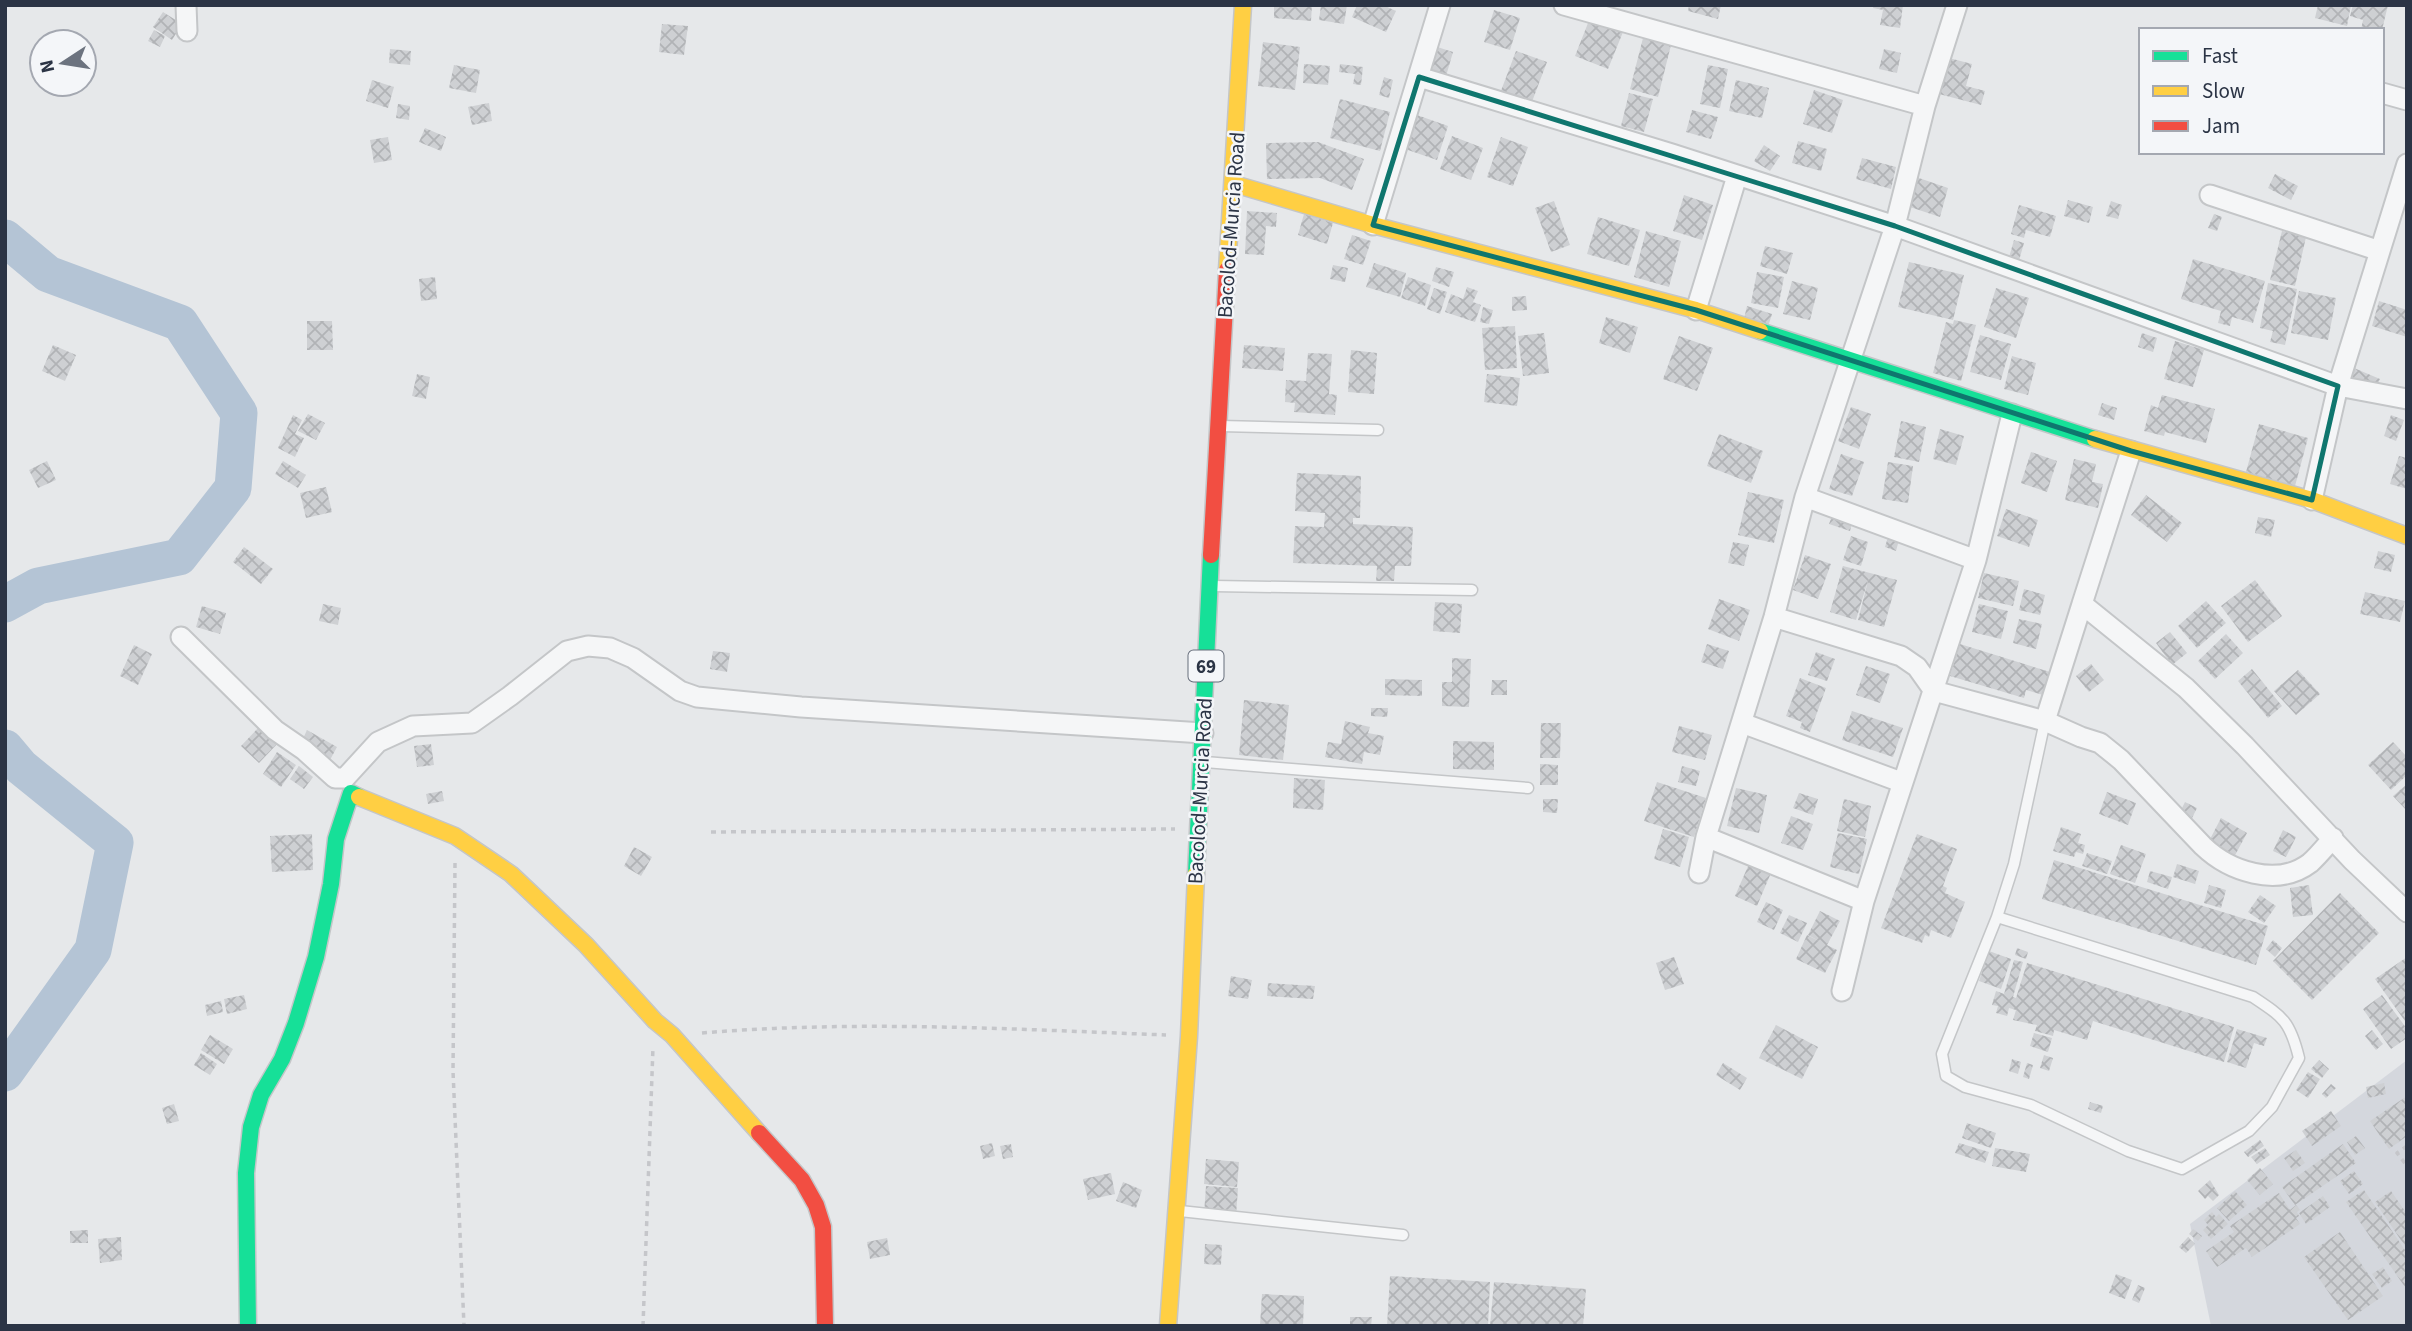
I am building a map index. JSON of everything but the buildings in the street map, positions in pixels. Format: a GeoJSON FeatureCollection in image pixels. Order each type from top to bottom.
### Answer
{"type":"FeatureCollection","features":[{"type":"Feature","properties":{"kind":"street"},"geometry":{"type":"LineString","coordinates":[[186,5],[187,31]]}},
{"type":"Feature","properties":{"kind":"street","name":"Bacolod-Murcia Road"},"geometry":{"type":"LineString","coordinates":[[1168,1326],[1189,1036],[1217,425],[1243,5]]}},
{"type":"Feature","properties":{"kind":"street"},"geometry":{"type":"LineString","coordinates":[[1373,225],[1440,5]]}},
{"type":"Feature","properties":{"kind":"street"},"geometry":{"type":"LineString","coordinates":[[1564,5],[1925,106]]}},
{"type":"Feature","properties":{"kind":"street"},"geometry":{"type":"LineString","coordinates":[[1699,873],[1706,837],[1774,617],[1805,497],[1895,226],[1925,106],[1957,5]]}},
{"type":"Feature","properties":{"kind":"street"},"geometry":{"type":"LineString","coordinates":[[1419,77],[1895,226],[2338,386],[2407,399]]}},
{"type":"Feature","properties":{"kind":"street"},"geometry":{"type":"LineString","coordinates":[[2384,94],[2407,100]]}},
{"type":"Feature","properties":{"kind":"street"},"geometry":{"type":"LineString","coordinates":[[2312,500],[2338,386],[2407,164]]}},
{"type":"Feature","properties":{"kind":"street"},"geometry":{"type":"LineString","coordinates":[[1696,310],[1737,176]]}},
{"type":"Feature","properties":{"kind":"street"},"geometry":{"type":"LineString","coordinates":[[1234,184],[1373,225],[1696,310],[2012,414],[2312,500],[2407,536]]}},
{"type":"Feature","properties":{"kind":"street"},"geometry":{"type":"LineString","coordinates":[[2210,195],[2380,251]]}},
{"type":"Feature","properties":{"kind":"street"},"geometry":{"type":"LineString","coordinates":[[1842,991],[1864,901],[1976,560],[2012,414]]}},
{"type":"Feature","properties":{"kind":"street"},"geometry":{"type":"LineString","coordinates":[[2045,720],[2131,450]]}},
{"type":"Feature","properties":{"kind":"street"},"geometry":{"type":"LineString","coordinates":[[1805,497],[1976,560]]}},
{"type":"Feature","properties":{"kind":"street"},"geometry":{"type":"LineString","coordinates":[[2082,604],[2186,688],[2245,746],[2352,860],[2407,912]]}},
{"type":"Feature","properties":{"kind":"street"},"geometry":{"type":"LineString","coordinates":[[1774,617],[1901,656],[1917,667],[1934,691],[2045,720],[2100,743],[2121,760],[2215,858],[2231,866],[2252,874],[2290,874],[2309,863],[2333,838]]}},
{"type":"Feature","properties":{"kind":"street"},"geometry":{"type":"LineString","coordinates":[[181,637],[275,730],[371,805],[454,835],[503,869],[540,899],[655,1021],[672,1035],[802,1180],[816,1205],[823,1227],[825,1326]]}},
{"type":"Feature","properties":{"kind":"street"},"geometry":{"type":"LineString","coordinates":[[248,1326],[246,1173],[251,1127],[261,1095],[282,1059],[296,1023],[316,957],[348,786],[378,742],[413,726],[472,723],[567,650],[588,646],[610,648],[633,658],[680,691],[697,697],[801,707],[1203,733]]}},
{"type":"Feature","properties":{"kind":"street"},"geometry":{"type":"LineString","coordinates":[[1742,723],[1901,782]]}},
{"type":"Feature","properties":{"kind":"street"},"geometry":{"type":"LineString","coordinates":[[1706,837],[1864,901]]}},
{"type":"Feature","properties":{"kind":"lane"},"geometry":{"type":"LineString","coordinates":[[1217,425],[1378,430]]}},
{"type":"Feature","properties":{"kind":"lane"},"geometry":{"type":"LineString","coordinates":[[1210,585],[1472,590]]}},
{"type":"Feature","properties":{"kind":"lane"},"geometry":{"type":"LineString","coordinates":[[1997,917],[2253,997],[2281,1016],[2294,1038],[2299,1058],[2272,1107],[2249,1131],[2182,1168],[2128,1151],[2031,1105],[1965,1087],[1946,1076],[1942,1054],[1997,917],[2014,864],[2045,720]]}},
{"type":"Feature","properties":{"kind":"lane"},"geometry":{"type":"LineString","coordinates":[[1201,761],[1528,788]]}},
{"type":"Feature","properties":{"kind":"lane"},"geometry":{"type":"LineString","coordinates":[[1176,1210],[1206,1216],[1403,1235]]}},
{"type":"Feature","properties":{"kind":"path"},"geometry":{"type":"LineString","coordinates":[[711,832],[1198,829]]}},
{"type":"Feature","properties":{"kind":"path"},"geometry":{"type":"LineString","coordinates":[[454,835],[453,1071],[464,1326]]}},
{"type":"Feature","properties":{"kind":"path"},"geometry":{"type":"LineString","coordinates":[[643,1326],[655,1021]]}},
{"type":"Feature","properties":{"kind":"path"},"geometry":{"type":"LineString","coordinates":[[672,1035],[807,1026],[970,1027],[1189,1036]]}},
{"type":"Feature","properties":{"kind":"path"},"geometry":{"type":"LineString","coordinates":[[2407,1146],[2398,1153],[2407,1166]]}},
{"type":"Feature","properties":{"kind":"highlighted area"},"geometry":{"type":"Polygon","coordinates":[[[1419,77],[1895,226],[2338,386],[2312,500],[2131,451],[1696,310],[1373,225],[1419,77]]]}},
{"type":"Feature","properties":{"kind":"shaded area"},"geometry":{"type":"Polygon","coordinates":[[[2407,1060],[2407,1326],[2211,1326],[2190,1224],[2407,1060]]]}},
{"type":"Feature","properties":{"kind":"waterway"},"geometry":{"type":"LineString","coordinates":[[5,238],[48,274],[180,323],[239,413],[233,488],[179,557],[38,586],[5,604]]}},
{"type":"Feature","properties":{"kind":"waterway"},"geometry":{"type":"LineString","coordinates":[[5,748],[21,767],[115,843],[93,950],[5,1073]]}},
{"type":"Feature","properties":{"kind":"traffic: fast"},"geometry":{"type":"LineString","coordinates":[[1760,331],[2095,439]]}},
{"type":"Feature","properties":{"kind":"traffic: fast"},"geometry":{"type":"LineString","coordinates":[[1196,874],[1211,555]]}},
{"type":"Feature","properties":{"kind":"traffic: fast"},"geometry":{"type":"LineString","coordinates":[[248,1326],[246,1173],[251,1127],[261,1095],[282,1059],[296,1023],[316,957],[331,884],[336,839],[351,793],[359,797]]}},
{"type":"Feature","properties":{"kind":"traffic: slow"},"geometry":{"type":"LineString","coordinates":[[1227,270],[1243,5]]}},
{"type":"Feature","properties":{"kind":"traffic: slow"},"geometry":{"type":"LineString","coordinates":[[1234,184],[1373,225],[1696,310],[1760,331]]}},
{"type":"Feature","properties":{"kind":"traffic: slow"},"geometry":{"type":"LineString","coordinates":[[2095,439],[2312,500],[2407,536]]}},
{"type":"Feature","properties":{"kind":"traffic: slow"},"geometry":{"type":"LineString","coordinates":[[359,797],[455,836],[511,874],[586,945],[655,1021],[672,1035],[759,1133]]}},
{"type":"Feature","properties":{"kind":"traffic: slow"},"geometry":{"type":"LineString","coordinates":[[1168,1326],[1189,1036],[1196,874]]}},
{"type":"Feature","properties":{"kind":"traffic: jam"},"geometry":{"type":"LineString","coordinates":[[1211,555],[1227,270]]}},
{"type":"Feature","properties":{"kind":"traffic: jam"},"geometry":{"type":"LineString","coordinates":[[759,1133],[802,1180],[816,1205],[823,1227],[825,1326]]}}]}
